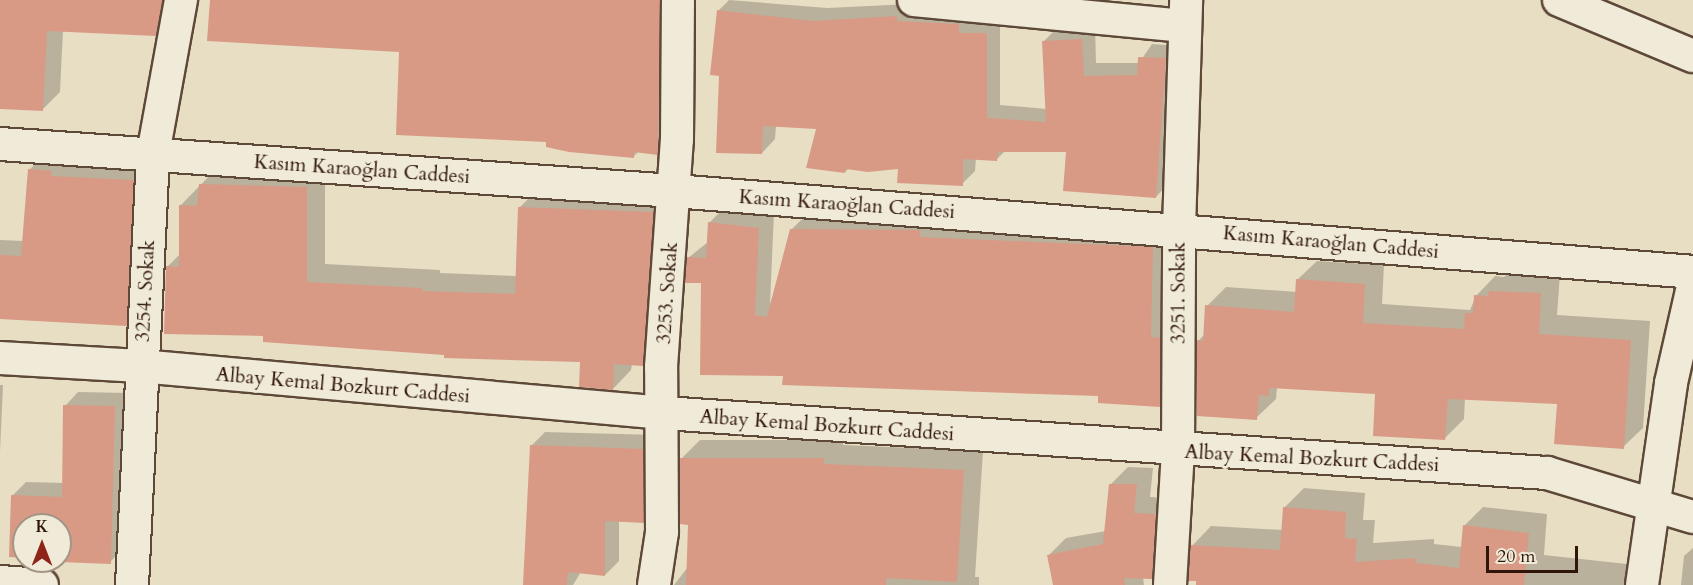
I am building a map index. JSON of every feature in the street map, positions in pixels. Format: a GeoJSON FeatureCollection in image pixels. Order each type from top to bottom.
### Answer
{"type":"FeatureCollection","features":[{"type":"Feature","properties":{"kind":"street","name":"3254. Sokak"},"geometry":{"type":"LineString","coordinates":[[132,585],[140,366],[153,154],[181,0]]}},
{"type":"Feature","properties":{"kind":"street","name":"3253. Sokak"},"geometry":{"type":"LineString","coordinates":[[654,585],[662,532],[664,413],[661,367],[674,191],[678,0]]}},
{"type":"Feature","properties":{"kind":"street"},"geometry":{"type":"LineString","coordinates":[[914,0],[1185,13]]}},
{"type":"Feature","properties":{"kind":"street"},"geometry":{"type":"LineString","coordinates":[[1559,0],[1693,56]]}},
{"type":"Feature","properties":{"kind":"street","name":"3251. Sokak"},"geometry":{"type":"LineString","coordinates":[[1170,585],[1178,450],[1179,230],[1185,13]]}},
{"type":"Feature","properties":{"kind":"street","name":"Kasım Karaoğlan Caddesi"},"geometry":{"type":"LineString","coordinates":[[0,144],[674,191],[1693,272]]}},
{"type":"Feature","properties":{"kind":"street"},"geometry":{"type":"LineString","coordinates":[[1642,585],[1651,505],[1671,383],[1693,286]]}},
{"type":"Feature","properties":{"kind":"street","name":"Albay Kemal Bozkurt Caddesi"},"geometry":{"type":"LineString","coordinates":[[0,358],[140,366],[664,413],[1178,450],[1547,473],[1693,517]]}},
{"type":"Feature","properties":{"kind":"street"},"geometry":{"type":"LineString","coordinates":[[0,582],[42,585]]}},
{"type":"Feature","properties":{"kind":"building"},"geometry":{"type":"Polygon","coordinates":[[[0,0],[163,0],[156,36],[47,31],[43,111],[0,109],[0,0]]]}},
{"type":"Feature","properties":{"kind":"building"},"geometry":{"type":"Polygon","coordinates":[[[210,0],[660,0],[658,155],[634,152],[634,158],[569,152],[546,147],[546,142],[396,135],[399,52],[207,41],[210,0]]]}},
{"type":"Feature","properties":{"kind":"building"},"geometry":{"type":"Polygon","coordinates":[[[717,10],[813,21],[897,16],[897,21],[959,24],[959,33],[987,33],[987,118],[1046,122],[1042,41],[1082,39],[1084,76],[1137,75],[1138,57],[1166,58],[1156,198],[1063,191],[1066,152],[998,152],[997,161],[963,159],[963,186],[897,183],[898,169],[868,172],[846,169],[845,173],[806,168],[816,129],[763,126],[762,154],[716,153],[719,76],[710,75],[717,10]]]}},
{"type":"Feature","properties":{"kind":"building"},"geometry":{"type":"Polygon","coordinates":[[[28,169],[52,171],[51,176],[134,180],[127,326],[0,319],[0,255],[21,256],[28,169]]]}},
{"type":"Feature","properties":{"kind":"building"},"geometry":{"type":"Polygon","coordinates":[[[199,184],[307,187],[307,282],[422,288],[422,291],[515,294],[518,207],[654,212],[643,366],[614,364],[613,390],[579,387],[580,362],[444,358],[444,355],[263,342],[263,336],[164,334],[166,266],[179,267],[179,205],[197,206],[199,184]]]}},
{"type":"Feature","properties":{"kind":"building"},"geometry":{"type":"Polygon","coordinates":[[[708,222],[759,228],[755,315],[767,317],[790,229],[920,230],[920,237],[1153,247],[1151,337],[1161,338],[1160,407],[1098,403],[1098,396],[782,385],[783,376],[700,375],[701,283],[685,283],[687,257],[706,258],[708,222]]]}},
{"type":"Feature","properties":{"kind":"building"},"geometry":{"type":"Polygon","coordinates":[[[1296,279],[1365,284],[1363,323],[1464,329],[1465,313],[1473,313],[1474,295],[1488,296],[1489,291],[1541,293],[1539,334],[1631,340],[1624,449],[1554,444],[1557,404],[1448,399],[1445,440],[1373,436],[1375,394],[1269,388],[1269,396],[1259,395],[1257,420],[1197,416],[1196,340],[1203,341],[1205,305],[1294,312],[1296,279]]]}},
{"type":"Feature","properties":{"kind":"building"},"geometry":{"type":"Polygon","coordinates":[[[63,405],[115,406],[111,564],[72,562],[72,513],[12,513],[12,557],[9,557],[11,495],[62,497],[63,405]]]}},
{"type":"Feature","properties":{"kind":"building"},"geometry":{"type":"Polygon","coordinates":[[[530,445],[644,449],[644,523],[605,521],[605,576],[568,572],[567,585],[523,585],[530,445]]]}},
{"type":"Feature","properties":{"kind":"building"},"geometry":{"type":"Polygon","coordinates":[[[680,458],[824,458],[824,464],[964,470],[957,582],[886,578],[886,585],[686,585],[688,525],[680,524],[680,458]]]}},
{"type":"Feature","properties":{"kind":"building"},"geometry":{"type":"Polygon","coordinates":[[[1109,484],[1137,484],[1134,513],[1156,514],[1152,579],[1124,578],[1125,585],[1053,585],[1047,555],[1103,544],[1109,484]]]}},
{"type":"Feature","properties":{"kind":"building"},"geometry":{"type":"Polygon","coordinates":[[[1283,507],[1346,512],[1345,538],[1357,539],[1355,562],[1415,558],[1416,563],[1459,568],[1463,525],[1529,533],[1524,585],[1196,585],[1196,581],[1188,581],[1190,545],[1280,550],[1283,507]]]}}]}
